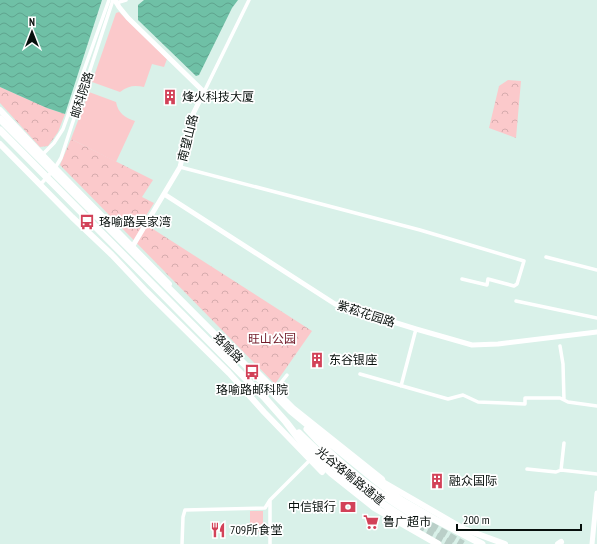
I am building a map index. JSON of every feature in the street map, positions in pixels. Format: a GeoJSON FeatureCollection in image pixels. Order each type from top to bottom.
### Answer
{"type":"FeatureCollection","features":[{"type":"Feature","properties":{"kind":"highway","name":"珞喻路"},"geometry":{"type":"LineString","coordinates":[[0,119],[51,172],[132,249],[274,391],[291,411],[401,500],[482,544]]}},
{"type":"Feature","properties":{"kind":"highway","name":"珞喻路"},"geometry":{"type":"LineString","coordinates":[[0,130],[38,159]]}},
{"type":"Feature","properties":{"kind":"highway","name":"珞喻路"},"geometry":{"type":"LineString","coordinates":[[51,172],[264,397],[286,422],[312,458],[375,508],[438,544]]}},
{"type":"Feature","properties":{"kind":"highway","name":"光谷珞喻路通道"},"geometry":{"type":"LineString","coordinates":[[286,422],[359,487],[399,515],[420,523],[353,474],[322,445],[291,411]]}},
{"type":"Feature","properties":{"kind":"main road"},"geometry":{"type":"LineString","coordinates":[[0,110],[38,159]]}},
{"type":"Feature","properties":{"kind":"main road"},"geometry":{"type":"LineString","coordinates":[[0,144],[229,373],[264,412],[312,458],[322,472]]}},
{"type":"Feature","properties":{"kind":"main road"},"geometry":{"type":"LineString","coordinates":[[274,391],[388,485],[464,529],[505,544]]}},
{"type":"Feature","properties":{"kind":"street"},"geometry":{"type":"LineString","coordinates":[[113,1],[126,0]]}},
{"type":"Feature","properties":{"kind":"street","name":"南望山路"},"geometry":{"type":"LineString","coordinates":[[132,249],[180,168],[193,114],[249,0]]}},
{"type":"Feature","properties":{"kind":"street"},"geometry":{"type":"LineString","coordinates":[[113,1],[128,18],[204,92]]}},
{"type":"Feature","properties":{"kind":"street"},"geometry":{"type":"LineString","coordinates":[[26,171],[54,143],[62,132],[113,1]]}},
{"type":"Feature","properties":{"kind":"street","name":"邮科院路"},"geometry":{"type":"LineString","coordinates":[[40,185],[61,158],[113,1]]}},
{"type":"Feature","properties":{"kind":"street"},"geometry":{"type":"LineString","coordinates":[[180,168],[420,230],[524,261],[517,284],[514,286],[488,279],[486,285],[462,279]]}},
{"type":"Feature","properties":{"kind":"street","name":"紫菘花园路"},"geometry":{"type":"LineString","coordinates":[[164,194],[335,304],[416,330],[477,345],[498,344],[597,332]]}},
{"type":"Feature","properties":{"kind":"street"},"geometry":{"type":"LineString","coordinates":[[546,257],[597,270]]}},
{"type":"Feature","properties":{"kind":"street"},"geometry":{"type":"LineString","coordinates":[[516,301],[597,318]]}},
{"type":"Feature","properties":{"kind":"street"},"geometry":{"type":"LineString","coordinates":[[400,386],[416,330]]}},
{"type":"Feature","properties":{"kind":"street"},"geometry":{"type":"LineString","coordinates":[[560,346],[563,364],[564,400]]}},
{"type":"Feature","properties":{"kind":"street"},"geometry":{"type":"LineString","coordinates":[[360,374],[448,399],[463,395],[478,402],[524,404],[525,398],[560,398],[568,402],[597,406]]}},
{"type":"Feature","properties":{"kind":"street"},"geometry":{"type":"LineString","coordinates":[[274,391],[287,375]]}},
{"type":"Feature","properties":{"kind":"street"},"geometry":{"type":"LineString","coordinates":[[561,470],[564,443]]}},
{"type":"Feature","properties":{"kind":"street"},"geometry":{"type":"LineString","coordinates":[[182,544],[183,517],[185,510],[265,508],[270,500],[312,458]]}},
{"type":"Feature","properties":{"kind":"street"},"geometry":{"type":"LineString","coordinates":[[527,469],[556,472],[561,470],[597,474]]}},
{"type":"Feature","properties":{"kind":"street"},"geometry":{"type":"LineString","coordinates":[[592,544],[597,493]]}},
{"type":"Feature","properties":{"kind":"street"},"geometry":{"type":"LineString","coordinates":[[270,500],[270,544]]}},
{"type":"Feature","properties":{"kind":"street"},"geometry":{"type":"LineString","coordinates":[[594,530],[597,538]]}},
{"type":"Feature","properties":{"kind":"green space"},"geometry":{"type":"Polygon","coordinates":[[[119,12],[167,59],[164,67],[152,64],[144,87],[131,86],[120,92],[92,82],[116,13],[119,12]]]}},
{"type":"Feature","properties":{"kind":"green space"},"geometry":{"type":"Polygon","coordinates":[[[508,80],[521,81],[516,138],[489,128],[499,86],[508,80]]]}},
{"type":"Feature","properties":{"kind":"green space"},"geometry":{"type":"Polygon","coordinates":[[[0,87],[47,108],[65,114],[58,132],[48,146],[40,147],[0,103],[0,87]]]}},
{"type":"Feature","properties":{"kind":"green space"},"geometry":{"type":"Polygon","coordinates":[[[89,92],[116,102],[118,109],[122,114],[135,121],[116,162],[71,139],[89,92]]]}},
{"type":"Feature","properties":{"kind":"green space","name":"旺山公园"},"geometry":{"type":"Polygon","coordinates":[[[71,139],[153,180],[142,197],[154,203],[142,222],[312,331],[275,384],[60,165],[71,139]]]}},
{"type":"Feature","properties":{"kind":"green space"},"geometry":{"type":"Polygon","coordinates":[[[250,511],[263,511],[263,532],[250,531],[250,511]]]}},
{"type":"Feature","properties":{"kind":"water"},"geometry":{"type":"Polygon","coordinates":[[[0,0],[102,0],[65,114],[47,108],[0,87],[0,0]]]}},
{"type":"Feature","properties":{"kind":"water"},"geometry":{"type":"Polygon","coordinates":[[[144,0],[238,0],[232,8],[199,75],[196,76],[138,20],[138,5],[144,0]]]}},
{"type":"Feature","properties":{"kind":"tunnel"},"geometry":{"type":"LineString","coordinates":[[422,520],[463,544]]}},
{"type":"Feature","properties":{"kind":"tunnel"},"geometry":{"type":"LineString","coordinates":[[418,526],[452,544]]}},
{"type":"Feature","properties":{"kind":"place","name":"烽火科技大厦"},"geometry":{"type":"Point","coordinates":[170,97]}},
{"type":"Feature","properties":{"kind":"place","name":"珞喻路吴家湾"},"geometry":{"type":"Point","coordinates":[87,222]}},
{"type":"Feature","properties":{"kind":"place","name":"东谷银座"},"geometry":{"type":"Point","coordinates":[317,360]}},
{"type":"Feature","properties":{"kind":"place","name":"珞喻路邮科院"},"geometry":{"type":"Point","coordinates":[252,372]}},
{"type":"Feature","properties":{"kind":"place","name":"融众国际"},"geometry":{"type":"Point","coordinates":[437,481]}},
{"type":"Feature","properties":{"kind":"place","name":"中信银行"},"geometry":{"type":"Point","coordinates":[348,507]}},
{"type":"Feature","properties":{"kind":"place","name":"鲁广超市"},"geometry":{"type":"Point","coordinates":[371,522]}},
{"type":"Feature","properties":{"kind":"place","name":"709所食堂"},"geometry":{"type":"Point","coordinates":[218,530]}}]}
